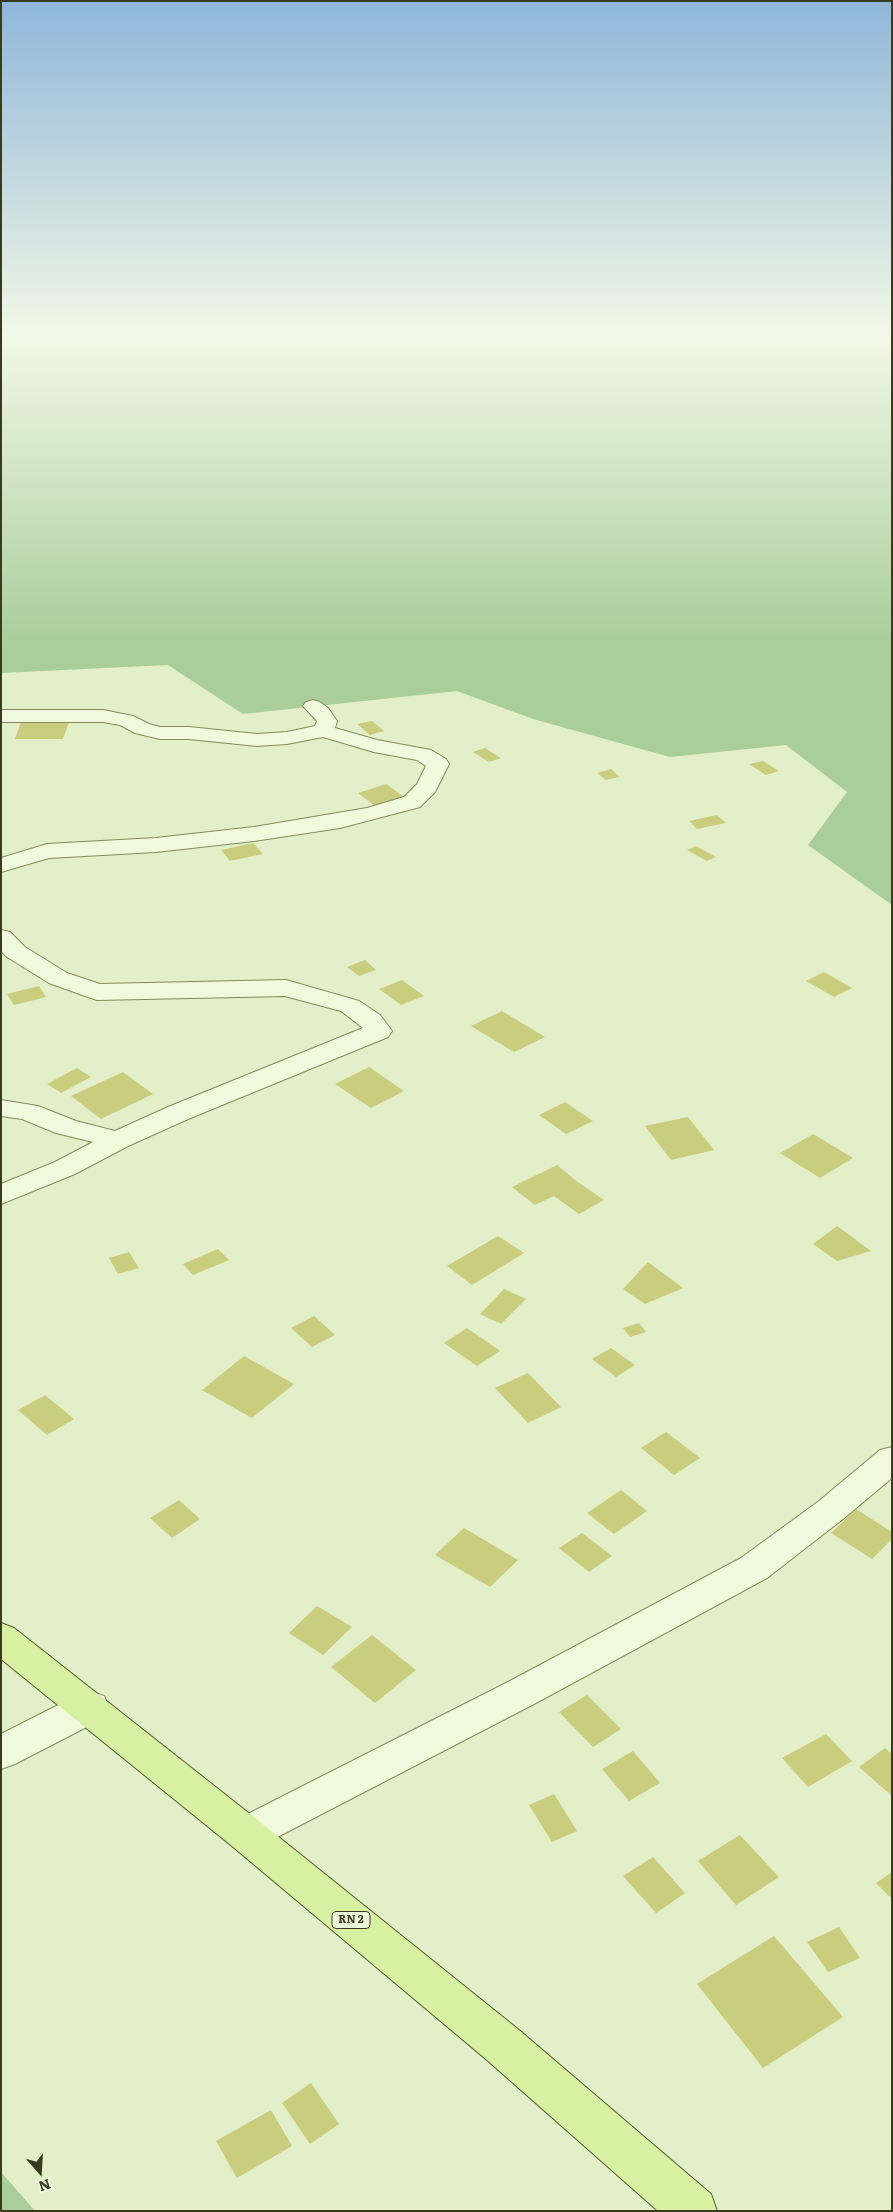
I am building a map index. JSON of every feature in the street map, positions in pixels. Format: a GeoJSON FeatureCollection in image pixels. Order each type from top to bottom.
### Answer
{"type":"FeatureCollection","features":[{"type":"Feature","properties":{"kind":"main road","name":"RN 2"},"geometry":{"type":"LineString","coordinates":[[1,1638],[246,1834],[503,2045],[694,2211]]}},
{"type":"Feature","properties":{"kind":"street"},"geometry":{"type":"LineString","coordinates":[[313,706],[321,712],[327,721],[324,731]]}},
{"type":"Feature","properties":{"kind":"street"},"geometry":{"type":"LineString","coordinates":[[1,716],[103,716],[126,720],[142,729],[160,733],[190,733],[257,740],[287,738],[324,731],[374,746],[423,754],[438,764],[427,787],[412,802],[364,816],[254,834],[176,843],[47,851],[1,864]]}},
{"type":"Feature","properties":{"kind":"street"},"geometry":{"type":"LineString","coordinates":[[1,936],[16,952],[58,978],[98,992],[286,988],[350,1006],[371,1021],[379,1031],[178,1113],[118,1140],[65,1168],[1,1194]]}},
{"type":"Feature","properties":{"kind":"street"},"geometry":{"type":"LineString","coordinates":[[1,1108],[28,1112],[66,1127],[118,1140]]}},
{"type":"Feature","properties":{"kind":"street"},"geometry":{"type":"LineString","coordinates":[[246,1834],[521,1693],[754,1568],[831,1510],[892,1459]]}},
{"type":"Feature","properties":{"kind":"street"},"geometry":{"type":"LineString","coordinates":[[1,1753],[90,1708]]}},
{"type":"Feature","properties":{"kind":"green space"},"geometry":{"type":"Polygon","coordinates":[[[1,439],[892,439],[892,905],[808,845],[847,792],[786,745],[670,757],[533,719],[457,691],[243,714],[168,665],[1,673],[1,439]]]}},
{"type":"Feature","properties":{"kind":"green space"},"geometry":{"type":"Polygon","coordinates":[[[1,2172],[35,2211],[1,2211],[1,2172]]]}},
{"type":"Feature","properties":{"kind":"building"},"geometry":{"type":"Polygon","coordinates":[[[372,721],[384,731],[370,735],[357,724],[372,721]]]}},
{"type":"Feature","properties":{"kind":"building"},"geometry":{"type":"Polygon","coordinates":[[[21,722],[69,722],[63,739],[15,739],[21,722]]]}},
{"type":"Feature","properties":{"kind":"building"},"geometry":{"type":"Polygon","coordinates":[[[485,748],[501,758],[489,762],[473,752],[485,748]]]}},
{"type":"Feature","properties":{"kind":"building"},"geometry":{"type":"Polygon","coordinates":[[[763,761],[779,771],[766,775],[749,764],[763,761]]]}},
{"type":"Feature","properties":{"kind":"building"},"geometry":{"type":"Polygon","coordinates":[[[611,769],[620,777],[606,780],[597,773],[611,769]]]}},
{"type":"Feature","properties":{"kind":"building"},"geometry":{"type":"Polygon","coordinates":[[[386,784],[407,799],[378,808],[358,793],[386,784]]]}},
{"type":"Feature","properties":{"kind":"building"},"geometry":{"type":"Polygon","coordinates":[[[717,815],[726,823],[697,829],[689,821],[717,815]]]}},
{"type":"Feature","properties":{"kind":"building"},"geometry":{"type":"Polygon","coordinates":[[[253,843],[263,854],[230,861],[221,850],[253,843]]]}},
{"type":"Feature","properties":{"kind":"building"},"geometry":{"type":"Polygon","coordinates":[[[696,846],[716,857],[707,861],[687,850],[696,846]]]}},
{"type":"Feature","properties":{"kind":"building"},"geometry":{"type":"Polygon","coordinates":[[[365,960],[376,970],[359,976],[347,967],[365,960]]]}},
{"type":"Feature","properties":{"kind":"building"},"geometry":{"type":"Polygon","coordinates":[[[824,972],[852,988],[834,997],[806,981],[824,972]]]}},
{"type":"Feature","properties":{"kind":"building"},"geometry":{"type":"Polygon","coordinates":[[[402,980],[424,996],[401,1005],[379,989],[402,980]]]}},
{"type":"Feature","properties":{"kind":"building"},"geometry":{"type":"Polygon","coordinates":[[[39,986],[46,997],[14,1005],[7,994],[39,986]]]}},
{"type":"Feature","properties":{"kind":"building"},"geometry":{"type":"Polygon","coordinates":[[[502,1011],[545,1037],[514,1052],[471,1026],[502,1011]]]}},
{"type":"Feature","properties":{"kind":"building"},"geometry":{"type":"Polygon","coordinates":[[[369,1067],[404,1091],[371,1108],[335,1084],[369,1067]]]}},
{"type":"Feature","properties":{"kind":"building"},"geometry":{"type":"Polygon","coordinates":[[[77,1068],[91,1077],[61,1093],[47,1084],[77,1068]]]}},
{"type":"Feature","properties":{"kind":"building"},"geometry":{"type":"Polygon","coordinates":[[[123,1072],[153,1094],[101,1119],[71,1096],[123,1072]]]}},
{"type":"Feature","properties":{"kind":"building"},"geometry":{"type":"Polygon","coordinates":[[[565,1102],[593,1121],[566,1134],[539,1115],[565,1102]]]}},
{"type":"Feature","properties":{"kind":"building"},"geometry":{"type":"Polygon","coordinates":[[[688,1117],[714,1150],[671,1160],[645,1126],[688,1117]]]}},
{"type":"Feature","properties":{"kind":"building"},"geometry":{"type":"Polygon","coordinates":[[[813,1134],[853,1158],[820,1178],[780,1153],[813,1134]]]}},
{"type":"Feature","properties":{"kind":"building"},"geometry":{"type":"Polygon","coordinates":[[[557,1165],[604,1200],[579,1214],[554,1196],[535,1205],[512,1187],[557,1165]]]}},
{"type":"Feature","properties":{"kind":"building"},"geometry":{"type":"Polygon","coordinates":[[[837,1226],[871,1251],[837,1261],[813,1244],[837,1226]]]}},
{"type":"Feature","properties":{"kind":"building"},"geometry":{"type":"Polygon","coordinates":[[[498,1236],[524,1253],[472,1285],[447,1266],[498,1236]]]}},
{"type":"Feature","properties":{"kind":"building"},"geometry":{"type":"Polygon","coordinates":[[[218,1249],[229,1260],[193,1275],[183,1264],[218,1249]]]}},
{"type":"Feature","properties":{"kind":"building"},"geometry":{"type":"Polygon","coordinates":[[[129,1252],[139,1268],[118,1274],[109,1258],[129,1252]]]}},
{"type":"Feature","properties":{"kind":"building"},"geometry":{"type":"Polygon","coordinates":[[[648,1262],[683,1288],[645,1304],[623,1289],[648,1262]]]}},
{"type":"Feature","properties":{"kind":"building"},"geometry":{"type":"Polygon","coordinates":[[[504,1289],[526,1299],[501,1324],[480,1314],[504,1289]]]}},
{"type":"Feature","properties":{"kind":"building"},"geometry":{"type":"Polygon","coordinates":[[[314,1316],[335,1335],[312,1347],[291,1328],[314,1316]]]}},
{"type":"Feature","properties":{"kind":"building"},"geometry":{"type":"Polygon","coordinates":[[[639,1323],[646,1332],[630,1337],[623,1328],[639,1323]]]}},
{"type":"Feature","properties":{"kind":"building"},"geometry":{"type":"Polygon","coordinates":[[[467,1328],[500,1351],[477,1366],[444,1343],[467,1328]]]}},
{"type":"Feature","properties":{"kind":"building"},"geometry":{"type":"Polygon","coordinates":[[[611,1348],[635,1365],[616,1377],[592,1359],[611,1348]]]}},
{"type":"Feature","properties":{"kind":"building"},"geometry":{"type":"Polygon","coordinates":[[[244,1356],[294,1384],[252,1418],[202,1390],[244,1356]]]}},
{"type":"Feature","properties":{"kind":"building"},"geometry":{"type":"Polygon","coordinates":[[[528,1373],[561,1407],[528,1423],[495,1388],[528,1373]]]}},
{"type":"Feature","properties":{"kind":"building"},"geometry":{"type":"Polygon","coordinates":[[[45,1395],[74,1419],[47,1435],[18,1410],[45,1395]]]}},
{"type":"Feature","properties":{"kind":"building"},"geometry":{"type":"Polygon","coordinates":[[[666,1432],[700,1458],[674,1475],[641,1448],[666,1432]]]}},
{"type":"Feature","properties":{"kind":"building"},"geometry":{"type":"Polygon","coordinates":[[[621,1490],[647,1511],[614,1534],[587,1513],[621,1490]]]}},
{"type":"Feature","properties":{"kind":"building"},"geometry":{"type":"Polygon","coordinates":[[[179,1500],[200,1519],[172,1538],[150,1518],[179,1500]]]}},
{"type":"Feature","properties":{"kind":"building"},"geometry":{"type":"Polygon","coordinates":[[[856,1509],[892,1532],[892,1539],[872,1559],[831,1533],[856,1509]]]}},
{"type":"Feature","properties":{"kind":"building"},"geometry":{"type":"Polygon","coordinates":[[[464,1528],[518,1560],[490,1587],[435,1555],[464,1528]]]}},
{"type":"Feature","properties":{"kind":"building"},"geometry":{"type":"Polygon","coordinates":[[[582,1533],[612,1556],[589,1572],[559,1548],[582,1533]]]}},
{"type":"Feature","properties":{"kind":"building"},"geometry":{"type":"Polygon","coordinates":[[[317,1606],[352,1627],[323,1655],[289,1633],[317,1606]]]}},
{"type":"Feature","properties":{"kind":"building"},"geometry":{"type":"Polygon","coordinates":[[[372,1635],[416,1670],[375,1703],[331,1667],[372,1635]]]}},
{"type":"Feature","properties":{"kind":"building"},"geometry":{"type":"Polygon","coordinates":[[[587,1695],[621,1729],[593,1747],[559,1712],[587,1695]]]}},
{"type":"Feature","properties":{"kind":"building"},"geometry":{"type":"Polygon","coordinates":[[[826,1734],[852,1761],[808,1787],[782,1758],[826,1734]]]}},
{"type":"Feature","properties":{"kind":"building"},"geometry":{"type":"Polygon","coordinates":[[[885,1748],[892,1754],[892,1796],[859,1767],[885,1748]]]}},
{"type":"Feature","properties":{"kind":"building"},"geometry":{"type":"Polygon","coordinates":[[[633,1751],[660,1783],[629,1801],[602,1769],[633,1751]]]}},
{"type":"Feature","properties":{"kind":"building"},"geometry":{"type":"Polygon","coordinates":[[[554,1794],[577,1831],[552,1842],[529,1805],[554,1794]]]}},
{"type":"Feature","properties":{"kind":"building"},"geometry":{"type":"Polygon","coordinates":[[[740,1835],[779,1877],[736,1905],[698,1861],[740,1835]]]}},
{"type":"Feature","properties":{"kind":"building"},"geometry":{"type":"Polygon","coordinates":[[[653,1857],[685,1893],[656,1913],[623,1876],[653,1857]]]}},
{"type":"Feature","properties":{"kind":"building"},"geometry":{"type":"Polygon","coordinates":[[[892,1872],[892,1899],[876,1883],[892,1872]]]}},
{"type":"Feature","properties":{"kind":"building"},"geometry":{"type":"Polygon","coordinates":[[[839,1927],[860,1958],[828,1972],[807,1942],[839,1927]]]}},
{"type":"Feature","properties":{"kind":"building"},"geometry":{"type":"Polygon","coordinates":[[[774,1936],[843,2017],[763,2068],[697,1984],[774,1936]]]}},
{"type":"Feature","properties":{"kind":"building"},"geometry":{"type":"Polygon","coordinates":[[[311,2083],[339,2124],[310,2144],[282,2103],[311,2083]]]}},
{"type":"Feature","properties":{"kind":"building"},"geometry":{"type":"Polygon","coordinates":[[[271,2110],[292,2146],[237,2178],[216,2141],[271,2110]]]}}]}
